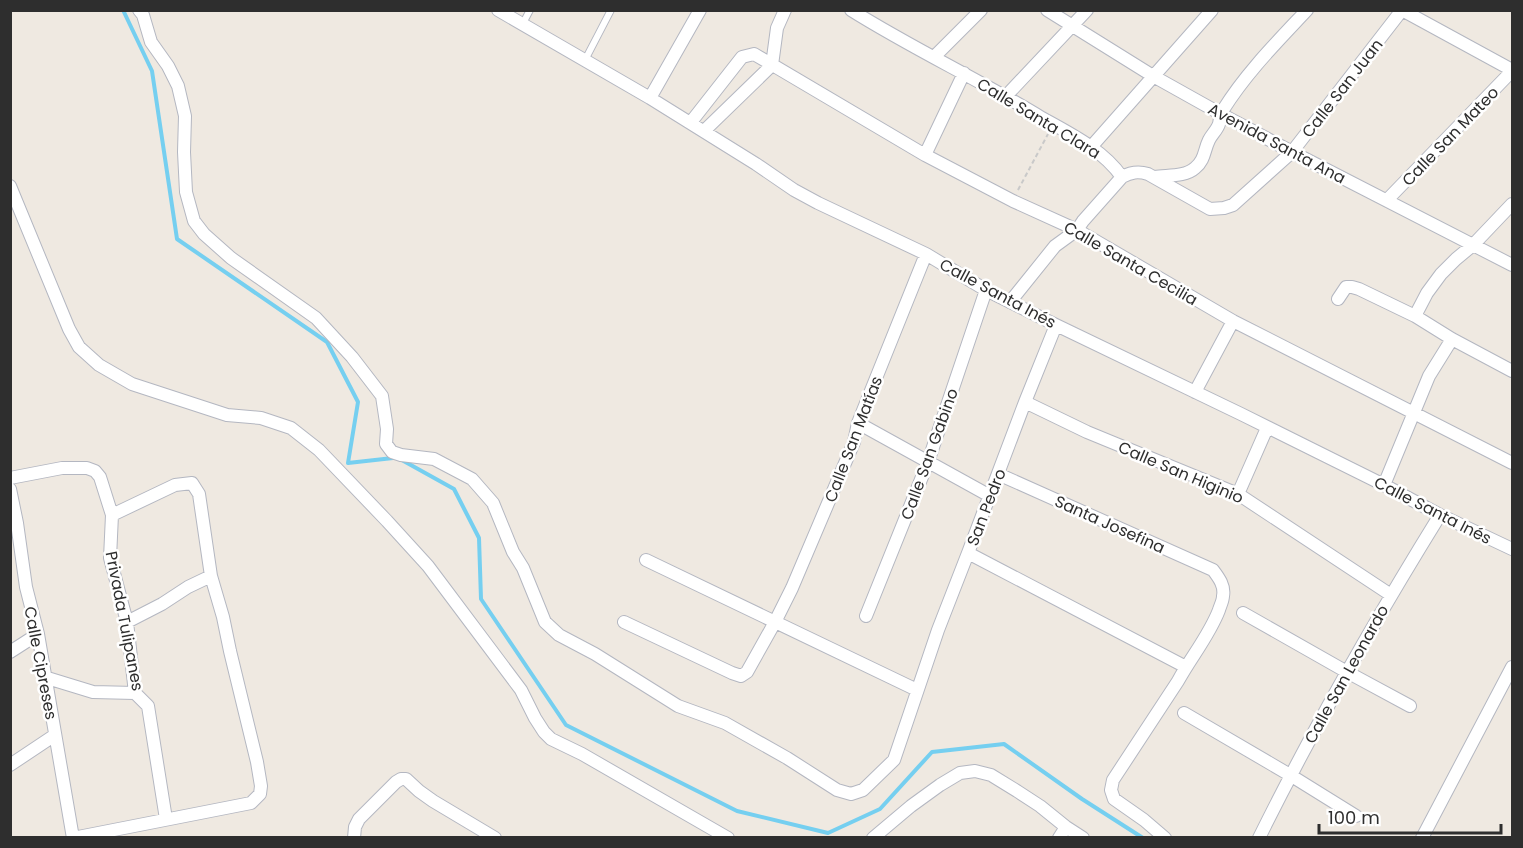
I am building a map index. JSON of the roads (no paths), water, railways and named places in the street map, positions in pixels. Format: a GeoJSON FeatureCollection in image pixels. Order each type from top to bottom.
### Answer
{"type":"FeatureCollection","features":[{"type":"Feature","properties":{"kind":"street","name":"San Pedro"},"geometry":{"type":"LineString","coordinates":[[139,10],[143,15],[152,42],[178,86],[185,116],[186,192],[194,221],[204,234],[231,258],[316,318],[352,357],[382,396],[387,429],[386,444],[392,452],[434,459],[472,479],[493,502],[545,622],[560,635],[678,706],[725,723],[837,790],[851,794],[863,790],[894,760],[938,630],[1056,325]]}},
{"type":"Feature","properties":{"kind":"street","name":"Calle Santa Inés"},"geometry":{"type":"LineString","coordinates":[[498,10],[691,122],[794,190],[818,203],[926,255],[986,290],[1056,325],[1512,549]]}},
{"type":"Feature","properties":{"kind":"street"},"geometry":{"type":"LineString","coordinates":[[650,98],[700,10]]}},
{"type":"Feature","properties":{"kind":"street"},"geometry":{"type":"LineString","coordinates":[[704,131],[772,65],[777,28],[785,10]]}},
{"type":"Feature","properties":{"kind":"street","name":"Calle Santa Clara"},"geometry":{"type":"LineString","coordinates":[[851,10],[1006,96],[1091,147],[1113,164],[1122,177]]}},
{"type":"Feature","properties":{"kind":"street"},"geometry":{"type":"LineString","coordinates":[[869,21],[879,10]]}},
{"type":"Feature","properties":{"kind":"street"},"geometry":{"type":"LineString","coordinates":[[934,57],[981,10]]}},
{"type":"Feature","properties":{"kind":"street","name":"Avenida Santa Ana"},"geometry":{"type":"LineString","coordinates":[[1047,10],[1153,76],[1221,114],[1512,265]]}},
{"type":"Feature","properties":{"kind":"street"},"geometry":{"type":"LineString","coordinates":[[1006,96],[1087,10]]}},
{"type":"Feature","properties":{"kind":"street"},"geometry":{"type":"LineString","coordinates":[[1091,147],[1212,10]]}},
{"type":"Feature","properties":{"kind":"street"},"geometry":{"type":"LineString","coordinates":[[1010,302],[1055,246],[1077,230],[1122,177],[1140,172],[1155,177],[1185,173],[1197,167],[1205,155],[1210,138],[1217,129],[1221,114],[1236,91],[1255,66],[1307,10]]}},
{"type":"Feature","properties":{"kind":"street"},"geometry":{"type":"LineString","coordinates":[[1402,11],[1512,71]]}},
{"type":"Feature","properties":{"kind":"street","name":"Calle San Juan"},"geometry":{"type":"LineString","coordinates":[[1155,177],[1210,209],[1224,208],[1233,204],[1292,152],[1402,11]]}},
{"type":"Feature","properties":{"kind":"street","name":"Calle Santa Cecilia"},"geometry":{"type":"LineString","coordinates":[[691,122],[742,57],[754,54],[925,155],[1013,201],[1077,230],[1233,321],[1512,463]]}},
{"type":"Feature","properties":{"kind":"street","name":"Calle San Mateo"},"geometry":{"type":"LineString","coordinates":[[1387,200],[1512,71]]}},
{"type":"Feature","properties":{"kind":"street"},"geometry":{"type":"LineString","coordinates":[[925,155],[964,73]]}},
{"type":"Feature","properties":{"kind":"street"},"geometry":{"type":"LineString","coordinates":[[10,186],[69,329],[79,347],[99,365],[132,384],[226,415],[261,418],[291,428],[319,450],[428,566],[521,690],[535,718],[551,739],[591,759],[728,837]]}},
{"type":"Feature","properties":{"kind":"street"},"geometry":{"type":"LineString","coordinates":[[1415,316],[1427,293],[1441,274],[1473,245],[1512,204]]}},
{"type":"Feature","properties":{"kind":"street","name":"Calle San Matías"},"geometry":{"type":"LineString","coordinates":[[624,622],[732,673],[741,676],[747,672],[792,588],[854,442],[858,423],[926,255]]}},
{"type":"Feature","properties":{"kind":"street"},"geometry":{"type":"LineString","coordinates":[[1338,299],[1346,288],[1359,289],[1415,316],[1512,372]]}},
{"type":"Feature","properties":{"kind":"street","name":"Calle San Gabino"},"geometry":{"type":"LineString","coordinates":[[866,616],[928,462],[986,290]]}},
{"type":"Feature","properties":{"kind":"street"},"geometry":{"type":"LineString","coordinates":[[1195,392],[1233,321]]}},
{"type":"Feature","properties":{"kind":"street"},"geometry":{"type":"LineString","coordinates":[[1384,485],[1430,376],[1452,339]]}},
{"type":"Feature","properties":{"kind":"street","name":"Calle San Higinio"},"geometry":{"type":"LineString","coordinates":[[1025,402],[1087,432],[1238,494],[1391,595]]}},
{"type":"Feature","properties":{"kind":"street"},"geometry":{"type":"LineString","coordinates":[[858,423],[990,496]]}},
{"type":"Feature","properties":{"kind":"street"},"geometry":{"type":"LineString","coordinates":[[1238,494],[1267,428]]}},
{"type":"Feature","properties":{"kind":"street","name":"Privada Tulipanes"},"geometry":{"type":"LineString","coordinates":[[10,478],[62,468],[87,468],[95,471],[100,477],[112,515],[110,558],[127,622],[135,693],[148,706],[166,819]]}},
{"type":"Feature","properties":{"kind":"street","name":"Santa Josefina"},"geometry":{"type":"LineString","coordinates":[[998,474],[1213,570],[1220,578],[1223,597],[1212,626],[1186,667]]}},
{"type":"Feature","properties":{"kind":"street"},"geometry":{"type":"LineString","coordinates":[[73,837],[251,803],[260,794],[261,786],[212,576],[199,494],[192,483],[175,485],[112,515]]}},
{"type":"Feature","properties":{"kind":"street","name":"Calle Cipreses"},"geometry":{"type":"LineString","coordinates":[[10,489],[26,587],[38,633],[73,837]]}},
{"type":"Feature","properties":{"kind":"street","name":"Calle San Leonardo"},"geometry":{"type":"LineString","coordinates":[[1259,837],[1290,775],[1347,672],[1440,515]]}},
{"type":"Feature","properties":{"kind":"street"},"geometry":{"type":"LineString","coordinates":[[969,553],[1186,667],[1113,780],[1111,790],[1114,799],[1165,837]]}},
{"type":"Feature","properties":{"kind":"street"},"geometry":{"type":"LineString","coordinates":[[646,560],[917,690]]}},
{"type":"Feature","properties":{"kind":"street"},"geometry":{"type":"LineString","coordinates":[[127,622],[212,576]]}},
{"type":"Feature","properties":{"kind":"street"},"geometry":{"type":"LineString","coordinates":[[1243,613],[1410,706]]}},
{"type":"Feature","properties":{"kind":"street"},"geometry":{"type":"LineString","coordinates":[[10,652],[38,633]]}},
{"type":"Feature","properties":{"kind":"street"},"geometry":{"type":"LineString","coordinates":[[106,692],[122,684],[128,673],[131,658]]}},
{"type":"Feature","properties":{"kind":"street"},"geometry":{"type":"LineString","coordinates":[[1422,837],[1512,667]]}},
{"type":"Feature","properties":{"kind":"street"},"geometry":{"type":"LineString","coordinates":[[44,677],[93,692],[135,693]]}},
{"type":"Feature","properties":{"kind":"street"},"geometry":{"type":"LineString","coordinates":[[1184,713],[1356,816]]}},
{"type":"Feature","properties":{"kind":"street"},"geometry":{"type":"LineString","coordinates":[[10,765],[55,735]]}},
{"type":"Feature","properties":{"kind":"street"},"geometry":{"type":"LineString","coordinates":[[873,837],[940,785],[960,773],[975,771],[991,775],[1040,806],[1062,832],[1083,837]]}},
{"type":"Feature","properties":{"kind":"street"},"geometry":{"type":"LineString","coordinates":[[354,837],[359,819],[396,782],[406,779],[433,801],[495,837]]}},
{"type":"Feature","properties":{"kind":"lane"},"geometry":{"type":"LineString","coordinates":[[522,24],[530,10]]}},
{"type":"Feature","properties":{"kind":"lane"},"geometry":{"type":"LineString","coordinates":[[585,60],[611,10]]}},
{"type":"Feature","properties":{"kind":"waterway"},"geometry":{"type":"LineString","coordinates":[[123,10],[152,71],[177,239],[327,342],[358,402],[348,463],[393,458]]}},
{"type":"Feature","properties":{"kind":"waterway"},"geometry":{"type":"LineString","coordinates":[[400,459],[454,489],[479,538],[481,599],[566,725],[737,811],[828,833],[880,809],[932,752],[1004,744],[1082,799],[1143,838]]}}]}
